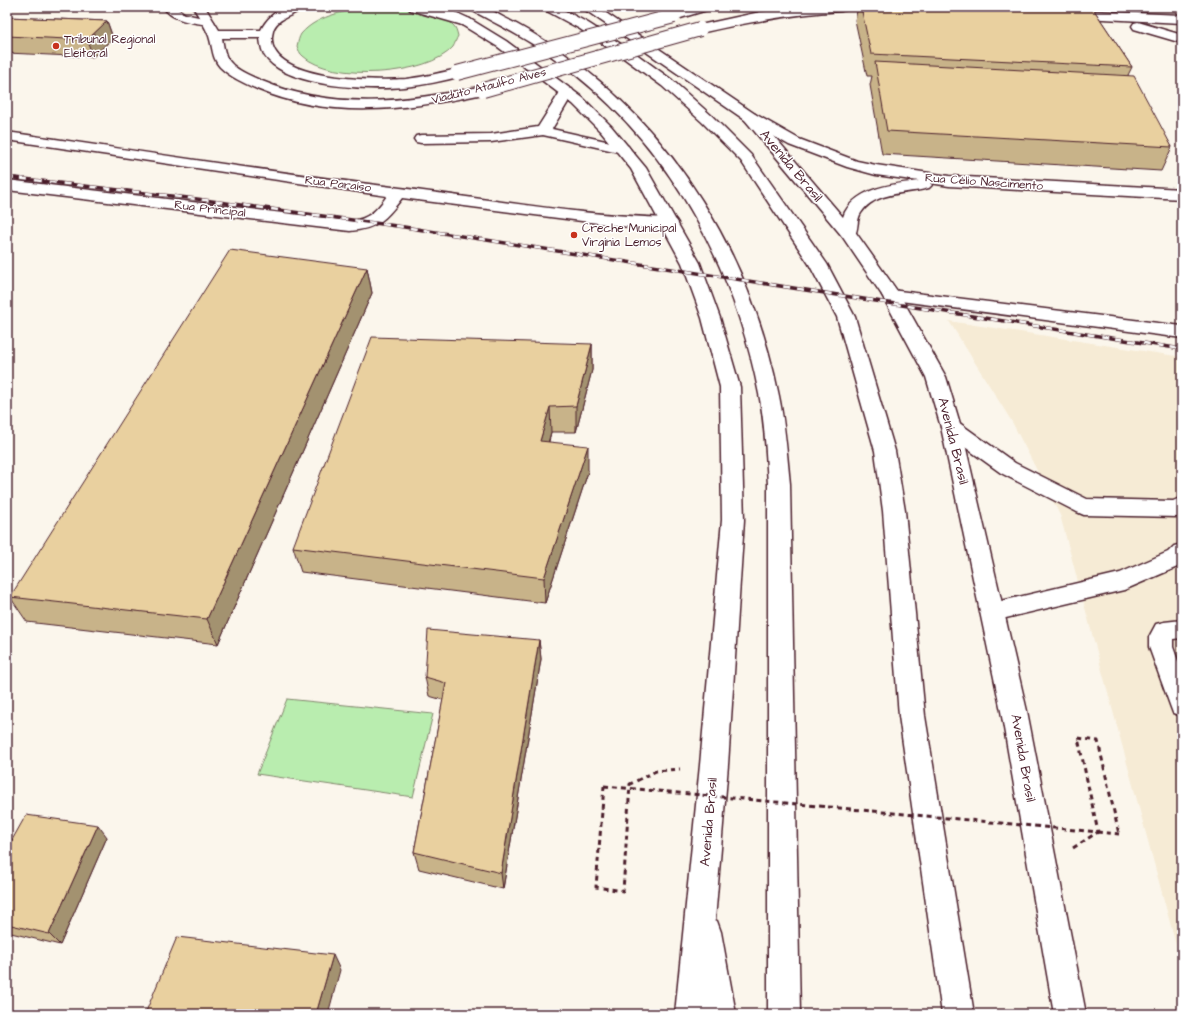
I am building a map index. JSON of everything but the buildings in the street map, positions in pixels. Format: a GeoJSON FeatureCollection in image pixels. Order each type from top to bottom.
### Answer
{"type":"FeatureCollection","features":[{"type":"Feature","properties":{"kind":"main road","name":"Viaduto Ataulfo Alves"},"geometry":{"type":"LineString","coordinates":[[199,7],[211,28],[222,62],[236,74],[261,87],[287,96],[316,102],[363,106],[400,105],[446,99],[700,29],[760,16],[841,7]]}},
{"type":"Feature","properties":{"kind":"main road"},"geometry":{"type":"LineString","coordinates":[[211,28],[266,34],[272,22],[281,14],[297,7]]}},
{"type":"Feature","properties":{"kind":"main road"},"geometry":{"type":"LineString","coordinates":[[414,7],[470,14]]}},
{"type":"Feature","properties":{"kind":"main road","name":"Avenida Brasil"},"geometry":{"type":"LineString","coordinates":[[435,7],[470,14],[521,31],[591,80],[624,110],[650,137],[704,213],[726,258],[753,332],[766,381],[774,428],[779,484],[784,1014]]}},
{"type":"Feature","properties":{"kind":"main road","name":"Avenida Brasil"},"geometry":{"type":"LineString","coordinates":[[587,7],[750,117],[848,233],[891,296],[936,377],[951,427],[1014,711],[1070,1014]]}},
{"type":"Feature","properties":{"kind":"main road","name":"Viaduto Ataulfo Alves"},"geometry":{"type":"LineString","coordinates":[[266,34],[267,46],[273,59],[290,70],[318,78],[348,83],[384,84],[421,81],[457,73],[703,7]]}},
{"type":"Feature","properties":{"kind":"main road"},"geometry":{"type":"LineString","coordinates":[[551,8],[584,26],[630,56],[667,83],[707,119],[746,158],[818,264],[846,317],[885,451],[891,488],[912,716],[958,1014]]}},
{"type":"Feature","properties":{"kind":"main road"},"geometry":{"type":"LineString","coordinates":[[1053,13],[1182,19]]}},
{"type":"Feature","properties":{"kind":"main road","name":"Avenida Brasil"},"geometry":{"type":"LineString","coordinates":[[470,14],[502,44],[578,101],[623,149],[638,168],[691,263],[711,318],[730,387],[734,520],[702,903],[691,1014]]}},
{"type":"Feature","properties":{"kind":"main road"},"geometry":{"type":"LineString","coordinates":[[1084,14],[1145,27],[1182,39]]}},
{"type":"Feature","properties":{"kind":"main road"},"geometry":{"type":"LineString","coordinates":[[543,131],[567,92]]}},
{"type":"Feature","properties":{"kind":"main road","name":"Rua Célio Nascimento"},"geometry":{"type":"LineString","coordinates":[[750,117],[794,142],[852,164],[876,170],[949,181],[1182,194]]}},
{"type":"Feature","properties":{"kind":"main road"},"geometry":{"type":"LineString","coordinates":[[421,139],[491,138],[543,131],[623,149]]}},
{"type":"Feature","properties":{"kind":"main road","name":"Rua Paraíso"},"geometry":{"type":"LineString","coordinates":[[7,136],[280,177],[549,213],[629,222],[670,223]]}},
{"type":"Feature","properties":{"kind":"main road"},"geometry":{"type":"LineString","coordinates":[[848,233],[852,214],[860,204],[874,196],[888,190],[949,181]]}},
{"type":"Feature","properties":{"kind":"main road","name":"Rua Principal"},"geometry":{"type":"LineString","coordinates":[[7,185],[359,226],[373,222],[378,218],[398,192]]}},
{"type":"Feature","properties":{"kind":"main road"},"geometry":{"type":"LineString","coordinates":[[891,296],[1182,332]]}},
{"type":"Feature","properties":{"kind":"main road"},"geometry":{"type":"LineString","coordinates":[[702,903],[720,1014]]}},
{"type":"Feature","properties":{"kind":"lane"},"geometry":{"type":"LineString","coordinates":[[169,7],[173,13],[211,28]]}},
{"type":"Feature","properties":{"kind":"lane"},"geometry":{"type":"LineString","coordinates":[[951,427],[1008,468],[1084,507],[1177,509],[1182,505]]}},
{"type":"Feature","properties":{"kind":"lane"},"geometry":{"type":"LineString","coordinates":[[993,612],[1124,581],[1176,558],[1182,552]]}},
{"type":"Feature","properties":{"kind":"lane"},"geometry":{"type":"LineString","coordinates":[[1182,629],[1164,631],[1161,637],[1161,647],[1182,705]]}},
{"type":"Feature","properties":{"kind":"path"},"geometry":{"type":"LineString","coordinates":[[714,765],[656,771],[630,784],[623,892],[596,887],[604,786],[1119,834],[1098,741],[1078,738],[1098,832],[1073,847],[1044,870]]}},
{"type":"Feature","properties":{"kind":"shaded area"},"geometry":{"type":"Polygon","coordinates":[[[949,321],[1182,357],[1182,967],[1060,515],[1012,422],[949,321]]]}},
{"type":"Feature","properties":{"kind":"green space"},"geometry":{"type":"Polygon","coordinates":[[[375,7],[416,8],[436,14],[445,18],[454,26],[458,36],[453,47],[441,57],[423,64],[379,72],[334,70],[316,64],[300,53],[297,46],[300,35],[316,22],[335,14],[375,7]]]}},
{"type":"Feature","properties":{"kind":"green space"},"geometry":{"type":"Polygon","coordinates":[[[287,699],[433,714],[413,797],[257,774],[287,699]]]}},
{"type":"Feature","properties":{"kind":"railway"},"geometry":{"type":"LineString","coordinates":[[7,177],[197,199],[404,227],[1182,349]]}},
{"type":"Feature","properties":{"kind":"place","name":"Tribunal Regional Eleitoral"},"geometry":{"type":"Point","coordinates":[56,46]}},
{"type":"Feature","properties":{"kind":"place","name":"Creche Municipal Virgínia Lemos"},"geometry":{"type":"Point","coordinates":[574,235]}}]}
